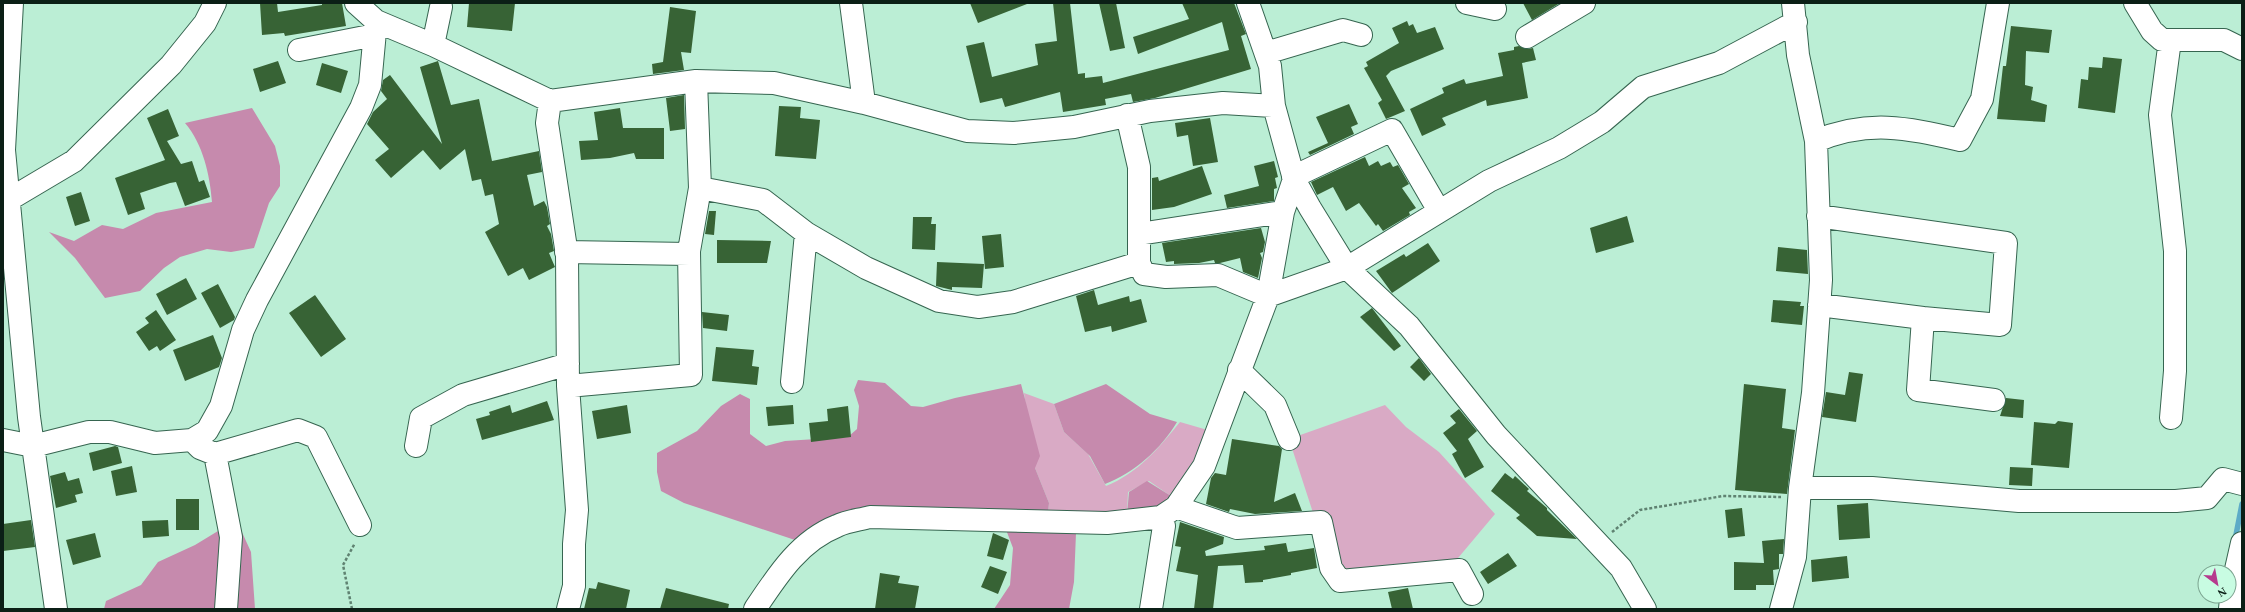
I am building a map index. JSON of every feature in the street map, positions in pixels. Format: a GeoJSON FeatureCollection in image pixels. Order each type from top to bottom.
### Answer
{"type":"FeatureCollection","features":[{"type":"Feature","properties":{"kind":"street"},"geometry":{"type":"LineString","coordinates":[[12,3],[4,150],[10,199],[16,289],[33,446],[56,609]]}},
{"type":"Feature","properties":{"kind":"street"},"geometry":{"type":"LineString","coordinates":[[10,199],[74,161],[171,65],[205,23],[215,3]]}},
{"type":"Feature","properties":{"kind":"street"},"geometry":{"type":"LineString","coordinates":[[3,440],[33,446],[89,432],[110,432],[155,442],[192,440],[207,431],[221,406],[243,330],[257,300],[361,108],[370,85],[375,28],[356,3]]}},
{"type":"Feature","properties":{"kind":"street"},"geometry":{"type":"LineString","coordinates":[[851,3],[864,103]]}},
{"type":"Feature","properties":{"kind":"street"},"geometry":{"type":"LineString","coordinates":[[1248,3],[1270,66],[1274,106],[1294,178],[1310,208],[1347,268],[1409,326],[1496,435],[1622,568],[1645,609]]}},
{"type":"Feature","properties":{"kind":"street"},"geometry":{"type":"LineString","coordinates":[[1467,3],[1495,9]]}},
{"type":"Feature","properties":{"kind":"street"},"geometry":{"type":"LineString","coordinates":[[1527,37],[1584,3]]}},
{"type":"Feature","properties":{"kind":"street"},"geometry":{"type":"LineString","coordinates":[[1816,141],[1833,134],[1867,127],[1912,130],[1960,140],[1982,99],[1998,3]]}},
{"type":"Feature","properties":{"kind":"street"},"geometry":{"type":"LineString","coordinates":[[2135,3],[2152,31],[2162,40],[2224,40],[2242,49]]}},
{"type":"Feature","properties":{"kind":"street"},"geometry":{"type":"LineString","coordinates":[[433,45],[441,7]]}},
{"type":"Feature","properties":{"kind":"street"},"geometry":{"type":"LineString","coordinates":[[1127,115],[1139,167],[1139,263],[1144,274],[1166,277],[1218,275],[1268,296],[1347,268],[1488,181],[1559,148],[1602,122],[1644,87],[1719,63],[1795,13],[1798,55],[1816,141],[1821,280],[1813,393],[1800,493],[1795,557],[1782,609]]}},
{"type":"Feature","properties":{"kind":"street"},"geometry":{"type":"LineString","coordinates":[[299,50],[375,28],[433,45],[550,101],[696,81],[774,83],[864,103],[967,131],[1014,133],[1074,127],[1150,111],[1223,103],[1274,106]]}},
{"type":"Feature","properties":{"kind":"street"},"geometry":{"type":"LineString","coordinates":[[1266,53],[1343,30],[1361,35]]}},
{"type":"Feature","properties":{"kind":"street"},"geometry":{"type":"LineString","coordinates":[[2170,40],[2160,115],[2175,251],[2175,371],[2170,418]]}},
{"type":"Feature","properties":{"kind":"street"},"geometry":{"type":"LineString","coordinates":[[568,386],[691,375],[689,254],[700,188],[696,81]]}},
{"type":"Feature","properties":{"kind":"street"},"geometry":{"type":"LineString","coordinates":[[550,101],[547,122],[566,252],[568,386],[577,510],[574,544],[574,586],[568,609]]}},
{"type":"Feature","properties":{"kind":"street"},"geometry":{"type":"LineString","coordinates":[[1151,609],[1164,526],[1168,512],[1204,466],[1268,296],[1283,212],[1294,178],[1392,130],[1439,211]]}},
{"type":"Feature","properties":{"kind":"street"},"geometry":{"type":"LineString","coordinates":[[700,188],[763,200],[806,233],[866,268],[939,301],[978,307],[1013,302],[1139,263]]}},
{"type":"Feature","properties":{"kind":"street"},"geometry":{"type":"LineString","coordinates":[[1139,234],[1283,212]]}},
{"type":"Feature","properties":{"kind":"street"},"geometry":{"type":"LineString","coordinates":[[1818,216],[2006,243],[2000,324],[1923,318],[1819,305]]}},
{"type":"Feature","properties":{"kind":"street"},"geometry":{"type":"LineString","coordinates":[[792,382],[806,233]]}},
{"type":"Feature","properties":{"kind":"street"},"geometry":{"type":"LineString","coordinates":[[566,252],[689,254]]}},
{"type":"Feature","properties":{"kind":"street"},"geometry":{"type":"LineString","coordinates":[[1923,318],[1918,390],[1994,400]]}},
{"type":"Feature","properties":{"kind":"street"},"geometry":{"type":"LineString","coordinates":[[416,446],[421,418],[456,399],[568,364]]}},
{"type":"Feature","properties":{"kind":"street"},"geometry":{"type":"LineString","coordinates":[[1239,370],[1275,405],[1289,439]]}},
{"type":"Feature","properties":{"kind":"street"},"geometry":{"type":"LineString","coordinates":[[192,440],[200,448],[215,454],[298,430],[316,437],[360,525]]}},
{"type":"Feature","properties":{"kind":"street"},"geometry":{"type":"LineString","coordinates":[[215,454],[231,537],[226,609]]}},
{"type":"Feature","properties":{"kind":"street"},"geometry":{"type":"LineString","coordinates":[[1800,493],[1872,488],[2019,501],[2176,501],[2207,498],[2223,479],[2236,483]]}},
{"type":"Feature","properties":{"kind":"street"},"geometry":{"type":"LineString","coordinates":[[755,609],[783,566],[812,540],[838,525],[870,517],[1107,523],[1168,512],[1237,528],[1321,522],[1331,568],[1340,582],[1458,570],[1472,594]]}},
{"type":"Feature","properties":{"kind":"street"},"geometry":{"type":"LineString","coordinates":[[2230,609],[2232,587],[2242,543]]}},
{"type":"Feature","properties":{"kind":"path"},"geometry":{"type":"LineString","coordinates":[[1598,543],[1640,510],[1723,496],[1800,493]]}},
{"type":"Feature","properties":{"kind":"path"},"geometry":{"type":"LineString","coordinates":[[352,609],[343,565],[356,542],[360,525]]}},
{"type":"Feature","properties":{"kind":"shaded area"},"geometry":{"type":"Polygon","coordinates":[[[252,108],[275,146],[280,166],[280,186],[269,203],[254,248],[231,252],[207,249],[180,257],[164,268],[140,291],[105,298],[75,258],[49,232],[74,241],[102,225],[123,229],[156,213],[212,202],[207,171],[201,150],[197,140],[185,123],[252,108]]]}},
{"type":"Feature","properties":{"kind":"shaded area"},"geometry":{"type":"Polygon","coordinates":[[[858,380],[885,383],[911,406],[923,407],[955,398],[1021,384],[1040,456],[1035,468],[1049,503],[1047,522],[873,518],[801,542],[684,503],[661,491],[657,472],[657,453],[697,431],[721,406],[740,394],[750,399],[750,434],[766,446],[785,441],[848,437],[857,429],[859,406],[854,390],[858,380]]]}},
{"type":"Feature","properties":{"kind":"shaded area"},"geometry":{"type":"Polygon","coordinates":[[[1106,384],[1150,414],[1177,422],[1163,442],[1146,459],[1136,467],[1105,484],[1090,456],[1064,432],[1054,404],[1106,384]]]}},
{"type":"Feature","properties":{"kind":"shaded area"},"geometry":{"type":"Polygon","coordinates":[[[1024,393],[1054,404],[1064,432],[1088,454],[1106,486],[1117,481],[1138,467],[1164,442],[1180,422],[1211,431],[1178,501],[1149,481],[1128,492],[1127,515],[1047,522],[1049,503],[1035,468],[1024,393]]]}},
{"type":"Feature","properties":{"kind":"shaded area"},"geometry":{"type":"Polygon","coordinates":[[[1385,405],[1406,427],[1439,452],[1495,514],[1453,564],[1366,580],[1331,568],[1289,439],[1385,405]]]}},
{"type":"Feature","properties":{"kind":"shaded area"},"geometry":{"type":"Polygon","coordinates":[[[1147,481],[1179,501],[1127,515],[1129,492],[1147,481]]]}},
{"type":"Feature","properties":{"kind":"shaded area"},"geometry":{"type":"Polygon","coordinates":[[[1005,527],[1076,533],[1074,582],[1069,609],[994,609],[1010,585],[1013,548],[1005,527]]]}},
{"type":"Feature","properties":{"kind":"shaded area"},"geometry":{"type":"Polygon","coordinates":[[[241,530],[251,552],[255,609],[104,609],[106,601],[141,585],[158,562],[195,545],[218,531],[241,530]]]}},
{"type":"Feature","properties":{"kind":"building"},"geometry":{"type":"Polygon","coordinates":[[[260,3],[277,3],[278,12],[322,5],[322,3],[342,3],[346,26],[285,36],[284,33],[262,35],[260,3]]]}},
{"type":"Feature","properties":{"kind":"building"},"geometry":{"type":"Polygon","coordinates":[[[469,3],[515,3],[512,31],[467,27],[469,3]]]}},
{"type":"Feature","properties":{"kind":"building"},"geometry":{"type":"Polygon","coordinates":[[[970,3],[1027,3],[1027,4],[978,23],[970,3]]]}},
{"type":"Feature","properties":{"kind":"building"},"geometry":{"type":"Polygon","coordinates":[[[1053,3],[1070,3],[1078,74],[1085,73],[1085,78],[1102,76],[1103,83],[1229,50],[1222,22],[1138,54],[1133,37],[1189,19],[1182,3],[1234,3],[1246,34],[1241,36],[1251,69],[1155,98],[1133,102],[1131,94],[1105,99],[1106,105],[1063,112],[1060,92],[1005,107],[1002,98],[980,103],[966,46],[984,42],[992,77],[1038,65],[1035,44],[1057,41],[1053,3]]]}},
{"type":"Feature","properties":{"kind":"building"},"geometry":{"type":"Polygon","coordinates":[[[1099,3],[1116,3],[1125,48],[1110,51],[1099,3]]]}},
{"type":"Feature","properties":{"kind":"building"},"geometry":{"type":"Polygon","coordinates":[[[1523,3],[1560,3],[1532,20],[1523,3]]]}},
{"type":"Feature","properties":{"kind":"building"},"geometry":{"type":"Polygon","coordinates":[[[670,7],[696,11],[691,53],[681,52],[684,70],[653,74],[652,64],[663,62],[670,7]]]}},
{"type":"Feature","properties":{"kind":"building"},"geometry":{"type":"Polygon","coordinates":[[[1407,21],[1409,26],[1413,24],[1417,33],[1435,27],[1444,49],[1391,71],[1386,76],[1405,111],[1386,119],[1378,103],[1382,100],[1364,68],[1368,66],[1366,62],[1399,43],[1392,28],[1407,21]]]}},
{"type":"Feature","properties":{"kind":"building"},"geometry":{"type":"Polygon","coordinates":[[[2011,26],[2052,30],[2049,53],[2026,51],[2025,85],[2033,87],[2031,100],[2047,105],[2045,122],[1997,119],[2003,66],[2006,66],[2011,26]]]}},
{"type":"Feature","properties":{"kind":"building"},"geometry":{"type":"Polygon","coordinates":[[[1519,46],[1527,49],[1533,48],[1536,60],[1522,63],[1528,98],[1487,106],[1486,100],[1442,118],[1446,125],[1422,136],[1410,109],[1444,93],[1442,88],[1464,79],[1466,84],[1503,76],[1498,53],[1514,50],[1514,47],[1519,46]]]}},
{"type":"Feature","properties":{"kind":"building"},"geometry":{"type":"Polygon","coordinates":[[[2103,57],[2122,59],[2115,113],[2078,108],[2081,79],[2088,80],[2089,67],[2102,68],[2103,57]]]}},
{"type":"Feature","properties":{"kind":"building"},"geometry":{"type":"Polygon","coordinates":[[[278,61],[286,83],[260,92],[253,69],[278,61]]]}},
{"type":"Feature","properties":{"kind":"building"},"geometry":{"type":"Polygon","coordinates":[[[438,61],[451,105],[479,99],[492,161],[539,151],[542,172],[527,175],[534,206],[544,201],[547,207],[550,224],[547,226],[551,234],[554,251],[549,253],[555,267],[529,280],[523,268],[508,276],[485,232],[499,224],[493,194],[485,196],[481,179],[472,181],[465,149],[440,170],[423,150],[391,178],[375,160],[389,149],[367,124],[373,112],[387,99],[381,91],[383,80],[390,75],[442,144],[420,67],[438,61]]]}},
{"type":"Feature","properties":{"kind":"building"},"geometry":{"type":"Polygon","coordinates":[[[322,63],[348,71],[341,93],[316,85],[322,63]]]}},
{"type":"Feature","properties":{"kind":"building"},"geometry":{"type":"Polygon","coordinates":[[[684,95],[685,129],[670,131],[666,98],[684,95]]]}},
{"type":"Feature","properties":{"kind":"building"},"geometry":{"type":"Polygon","coordinates":[[[1349,104],[1358,124],[1351,127],[1354,134],[1310,155],[1308,152],[1328,143],[1316,117],[1349,104]]]}},
{"type":"Feature","properties":{"kind":"building"},"geometry":{"type":"Polygon","coordinates":[[[779,106],[801,107],[800,118],[820,120],[816,159],[775,156],[779,106]]]}},
{"type":"Feature","properties":{"kind":"building"},"geometry":{"type":"Polygon","coordinates":[[[620,108],[623,128],[664,128],[664,159],[636,159],[634,153],[610,158],[581,160],[579,141],[598,140],[594,112],[620,108]]]}},
{"type":"Feature","properties":{"kind":"building"},"geometry":{"type":"Polygon","coordinates":[[[168,109],[179,136],[167,141],[181,164],[192,161],[199,182],[204,180],[210,197],[185,206],[176,182],[170,183],[140,193],[145,209],[128,215],[115,178],[165,160],[147,118],[168,109]]]}},
{"type":"Feature","properties":{"kind":"building"},"geometry":{"type":"Polygon","coordinates":[[[1210,118],[1218,162],[1193,166],[1188,135],[1177,137],[1175,123],[1210,118]]]}},
{"type":"Feature","properties":{"kind":"building"},"geometry":{"type":"Polygon","coordinates":[[[1365,157],[1369,166],[1378,161],[1381,166],[1390,162],[1393,167],[1398,165],[1409,184],[1402,188],[1416,208],[1409,212],[1410,215],[1383,231],[1378,224],[1376,226],[1359,203],[1346,211],[1333,187],[1317,195],[1311,182],[1365,157]]]}},
{"type":"Feature","properties":{"kind":"building"},"geometry":{"type":"Polygon","coordinates":[[[1274,161],[1278,177],[1275,178],[1277,188],[1274,189],[1274,201],[1227,208],[1224,195],[1259,186],[1254,166],[1274,161]]]}},
{"type":"Feature","properties":{"kind":"building"},"geometry":{"type":"Polygon","coordinates":[[[1202,166],[1212,194],[1174,207],[1152,210],[1152,178],[1158,177],[1159,181],[1202,166]]]}},
{"type":"Feature","properties":{"kind":"building"},"geometry":{"type":"Polygon","coordinates":[[[81,192],[90,221],[75,226],[66,197],[81,192]]]}},
{"type":"Feature","properties":{"kind":"building"},"geometry":{"type":"Polygon","coordinates":[[[709,211],[716,211],[714,235],[705,234],[709,211]]]}},
{"type":"Feature","properties":{"kind":"building"},"geometry":{"type":"Polygon","coordinates":[[[1627,216],[1634,242],[1596,253],[1590,228],[1627,216]]]}},
{"type":"Feature","properties":{"kind":"building"},"geometry":{"type":"Polygon","coordinates":[[[913,217],[932,217],[931,224],[936,224],[935,250],[912,249],[913,217]]]}},
{"type":"Feature","properties":{"kind":"building"},"geometry":{"type":"Polygon","coordinates":[[[1261,228],[1265,242],[1263,252],[1260,253],[1262,258],[1258,278],[1243,272],[1240,258],[1220,263],[1215,263],[1214,260],[1199,263],[1174,264],[1174,261],[1166,262],[1162,243],[1261,228]]]}},
{"type":"Feature","properties":{"kind":"building"},"geometry":{"type":"Polygon","coordinates":[[[1001,234],[1004,267],[985,269],[982,236],[1001,234]]]}},
{"type":"Feature","properties":{"kind":"building"},"geometry":{"type":"Polygon","coordinates":[[[717,240],[771,241],[767,263],[717,263],[717,240]]]}},
{"type":"Feature","properties":{"kind":"building"},"geometry":{"type":"Polygon","coordinates":[[[1428,243],[1440,261],[1392,293],[1376,271],[1404,254],[1406,257],[1428,243]]]}},
{"type":"Feature","properties":{"kind":"building"},"geometry":{"type":"Polygon","coordinates":[[[1778,247],[1807,250],[1808,274],[1776,271],[1778,247]]]}},
{"type":"Feature","properties":{"kind":"building"},"geometry":{"type":"Polygon","coordinates":[[[937,262],[984,264],[982,288],[952,287],[952,290],[936,286],[937,262]]]}},
{"type":"Feature","properties":{"kind":"building"},"geometry":{"type":"Polygon","coordinates":[[[186,278],[197,299],[167,315],[156,294],[186,278]]]}},
{"type":"Feature","properties":{"kind":"building"},"geometry":{"type":"Polygon","coordinates":[[[218,284],[235,317],[234,320],[220,328],[201,293],[218,284]]]}},
{"type":"Feature","properties":{"kind":"building"},"geometry":{"type":"Polygon","coordinates":[[[1094,290],[1098,305],[1129,296],[1130,302],[1141,299],[1147,322],[1112,332],[1111,326],[1085,332],[1076,296],[1094,290]]]}},
{"type":"Feature","properties":{"kind":"building"},"geometry":{"type":"Polygon","coordinates":[[[315,295],[346,339],[321,357],[289,313],[315,295]]]}},
{"type":"Feature","properties":{"kind":"building"},"geometry":{"type":"Polygon","coordinates":[[[1773,300],[1801,302],[1800,306],[1804,306],[1802,325],[1771,322],[1773,300]]]}},
{"type":"Feature","properties":{"kind":"building"},"geometry":{"type":"Polygon","coordinates":[[[1372,308],[1401,346],[1394,351],[1360,317],[1372,308]]]}},
{"type":"Feature","properties":{"kind":"building"},"geometry":{"type":"Polygon","coordinates":[[[156,310],[176,340],[160,351],[157,346],[149,351],[136,332],[149,323],[145,318],[156,310]]]}},
{"type":"Feature","properties":{"kind":"building"},"geometry":{"type":"Polygon","coordinates":[[[702,312],[729,315],[727,331],[703,328],[702,312]]]}},
{"type":"Feature","properties":{"kind":"building"},"geometry":{"type":"Polygon","coordinates":[[[213,335],[222,358],[219,367],[185,381],[173,350],[213,335]]]}},
{"type":"Feature","properties":{"kind":"building"},"geometry":{"type":"Polygon","coordinates":[[[716,347],[754,350],[752,366],[759,367],[757,385],[712,381],[716,347]]]}},
{"type":"Feature","properties":{"kind":"building"},"geometry":{"type":"Polygon","coordinates":[[[1419,358],[1431,374],[1424,381],[1410,367],[1419,358]]]}},
{"type":"Feature","properties":{"kind":"building"},"geometry":{"type":"Polygon","coordinates":[[[1849,372],[1863,374],[1856,422],[1822,417],[1826,392],[1845,395],[1849,372]]]}},
{"type":"Feature","properties":{"kind":"building"},"geometry":{"type":"Polygon","coordinates":[[[1744,384],[1786,389],[1782,428],[1795,430],[1787,494],[1735,490],[1744,384]]]}},
{"type":"Feature","properties":{"kind":"building"},"geometry":{"type":"Polygon","coordinates":[[[2006,398],[2024,400],[2023,418],[2000,416],[2006,398]]]}},
{"type":"Feature","properties":{"kind":"building"},"geometry":{"type":"Polygon","coordinates":[[[547,401],[554,420],[482,440],[476,419],[490,415],[489,412],[510,405],[512,413],[547,401]]]}},
{"type":"Feature","properties":{"kind":"building"},"geometry":{"type":"Polygon","coordinates":[[[627,405],[631,433],[597,439],[592,411],[627,405]]]}},
{"type":"Feature","properties":{"kind":"building"},"geometry":{"type":"Polygon","coordinates":[[[793,405],[794,424],[768,426],[766,407],[793,405]]]}},
{"type":"Feature","properties":{"kind":"building"},"geometry":{"type":"Polygon","coordinates":[[[848,406],[851,437],[811,442],[809,423],[828,421],[827,409],[848,406]]]}},
{"type":"Feature","properties":{"kind":"building"},"geometry":{"type":"Polygon","coordinates":[[[1459,409],[1477,431],[1468,439],[1484,467],[1465,478],[1452,454],[1457,451],[1443,433],[1456,423],[1450,416],[1459,409]]]}},
{"type":"Feature","properties":{"kind":"building"},"geometry":{"type":"Polygon","coordinates":[[[2058,421],[2073,423],[2069,468],[2031,465],[2034,422],[2055,424],[2058,421]]]}},
{"type":"Feature","properties":{"kind":"building"},"geometry":{"type":"Polygon","coordinates":[[[1232,439],[1279,446],[1282,449],[1274,502],[1295,493],[1302,511],[1255,514],[1230,509],[1229,512],[1206,504],[1211,478],[1215,473],[1226,475],[1232,439]]]}},
{"type":"Feature","properties":{"kind":"building"},"geometry":{"type":"Polygon","coordinates":[[[115,446],[118,447],[122,463],[93,471],[89,453],[115,446]]]}},
{"type":"Feature","properties":{"kind":"building"},"geometry":{"type":"Polygon","coordinates":[[[132,466],[137,492],[116,496],[111,471],[132,466]]]}},
{"type":"Feature","properties":{"kind":"building"},"geometry":{"type":"Polygon","coordinates":[[[2010,467],[2033,468],[2032,486],[2009,485],[2010,467]]]}},
{"type":"Feature","properties":{"kind":"building"},"geometry":{"type":"Polygon","coordinates":[[[65,472],[68,481],[79,478],[83,493],[75,495],[77,502],[56,508],[50,476],[65,472]]]}},
{"type":"Feature","properties":{"kind":"building"},"geometry":{"type":"Polygon","coordinates":[[[1505,473],[1513,479],[1515,476],[1529,489],[1527,491],[1547,508],[1547,510],[1577,539],[1537,536],[1516,518],[1520,515],[1491,491],[1505,473]]]}},
{"type":"Feature","properties":{"kind":"building"},"geometry":{"type":"Polygon","coordinates":[[[176,499],[199,499],[199,530],[176,530],[176,499]]]}},
{"type":"Feature","properties":{"kind":"building"},"geometry":{"type":"Polygon","coordinates":[[[1868,503],[1870,538],[1839,540],[1837,505],[1868,503]]]}},
{"type":"Feature","properties":{"kind":"building"},"geometry":{"type":"Polygon","coordinates":[[[1742,508],[1745,536],[1728,538],[1725,510],[1742,508]]]}},
{"type":"Feature","properties":{"kind":"building"},"geometry":{"type":"Polygon","coordinates":[[[31,520],[35,547],[3,551],[3,524],[31,520]]]}},
{"type":"Feature","properties":{"kind":"building"},"geometry":{"type":"Polygon","coordinates":[[[168,520],[169,536],[143,538],[142,521],[168,520]]]}},
{"type":"Feature","properties":{"kind":"building"},"geometry":{"type":"Polygon","coordinates":[[[1180,522],[1224,537],[1223,544],[1205,551],[1206,556],[1265,550],[1264,546],[1286,543],[1288,552],[1314,548],[1317,568],[1263,580],[1263,582],[1245,583],[1243,565],[1218,566],[1213,609],[1194,609],[1198,575],[1176,571],[1181,547],[1175,546],[1180,522]]]}},
{"type":"Feature","properties":{"kind":"building"},"geometry":{"type":"Polygon","coordinates":[[[95,533],[101,557],[73,565],[66,540],[95,533]]]}},
{"type":"Feature","properties":{"kind":"building"},"geometry":{"type":"Polygon","coordinates":[[[993,533],[1009,540],[1003,560],[987,556],[993,533]]]}},
{"type":"Feature","properties":{"kind":"building"},"geometry":{"type":"Polygon","coordinates":[[[1784,539],[1783,554],[1779,554],[1779,569],[1773,570],[1774,585],[1756,585],[1756,590],[1734,590],[1734,562],[1764,563],[1762,541],[1784,539]]]}},
{"type":"Feature","properties":{"kind":"building"},"geometry":{"type":"Polygon","coordinates":[[[1508,553],[1517,566],[1488,584],[1480,572],[1508,553]]]}},
{"type":"Feature","properties":{"kind":"building"},"geometry":{"type":"Polygon","coordinates":[[[1847,556],[1849,578],[1812,582],[1811,560],[1847,556]]]}},
{"type":"Feature","properties":{"kind":"building"},"geometry":{"type":"Polygon","coordinates":[[[990,566],[1007,572],[998,594],[981,587],[990,566]]]}},
{"type":"Feature","properties":{"kind":"building"},"geometry":{"type":"Polygon","coordinates":[[[880,573],[900,576],[898,583],[919,586],[915,609],[875,609],[880,573]]]}},
{"type":"Feature","properties":{"kind":"building"},"geometry":{"type":"Polygon","coordinates":[[[598,582],[630,590],[626,609],[584,609],[589,588],[596,589],[598,582]]]}},
{"type":"Feature","properties":{"kind":"building"},"geometry":{"type":"Polygon","coordinates":[[[666,588],[729,604],[728,609],[660,609],[666,588]]]}},
{"type":"Feature","properties":{"kind":"building"},"geometry":{"type":"Polygon","coordinates":[[[1408,588],[1413,609],[1392,609],[1388,592],[1408,588]]]}},
{"type":"Feature","properties":{"kind":"waterway"},"geometry":{"type":"LineString","coordinates":[[2235,540],[2242,504]]}}]}
